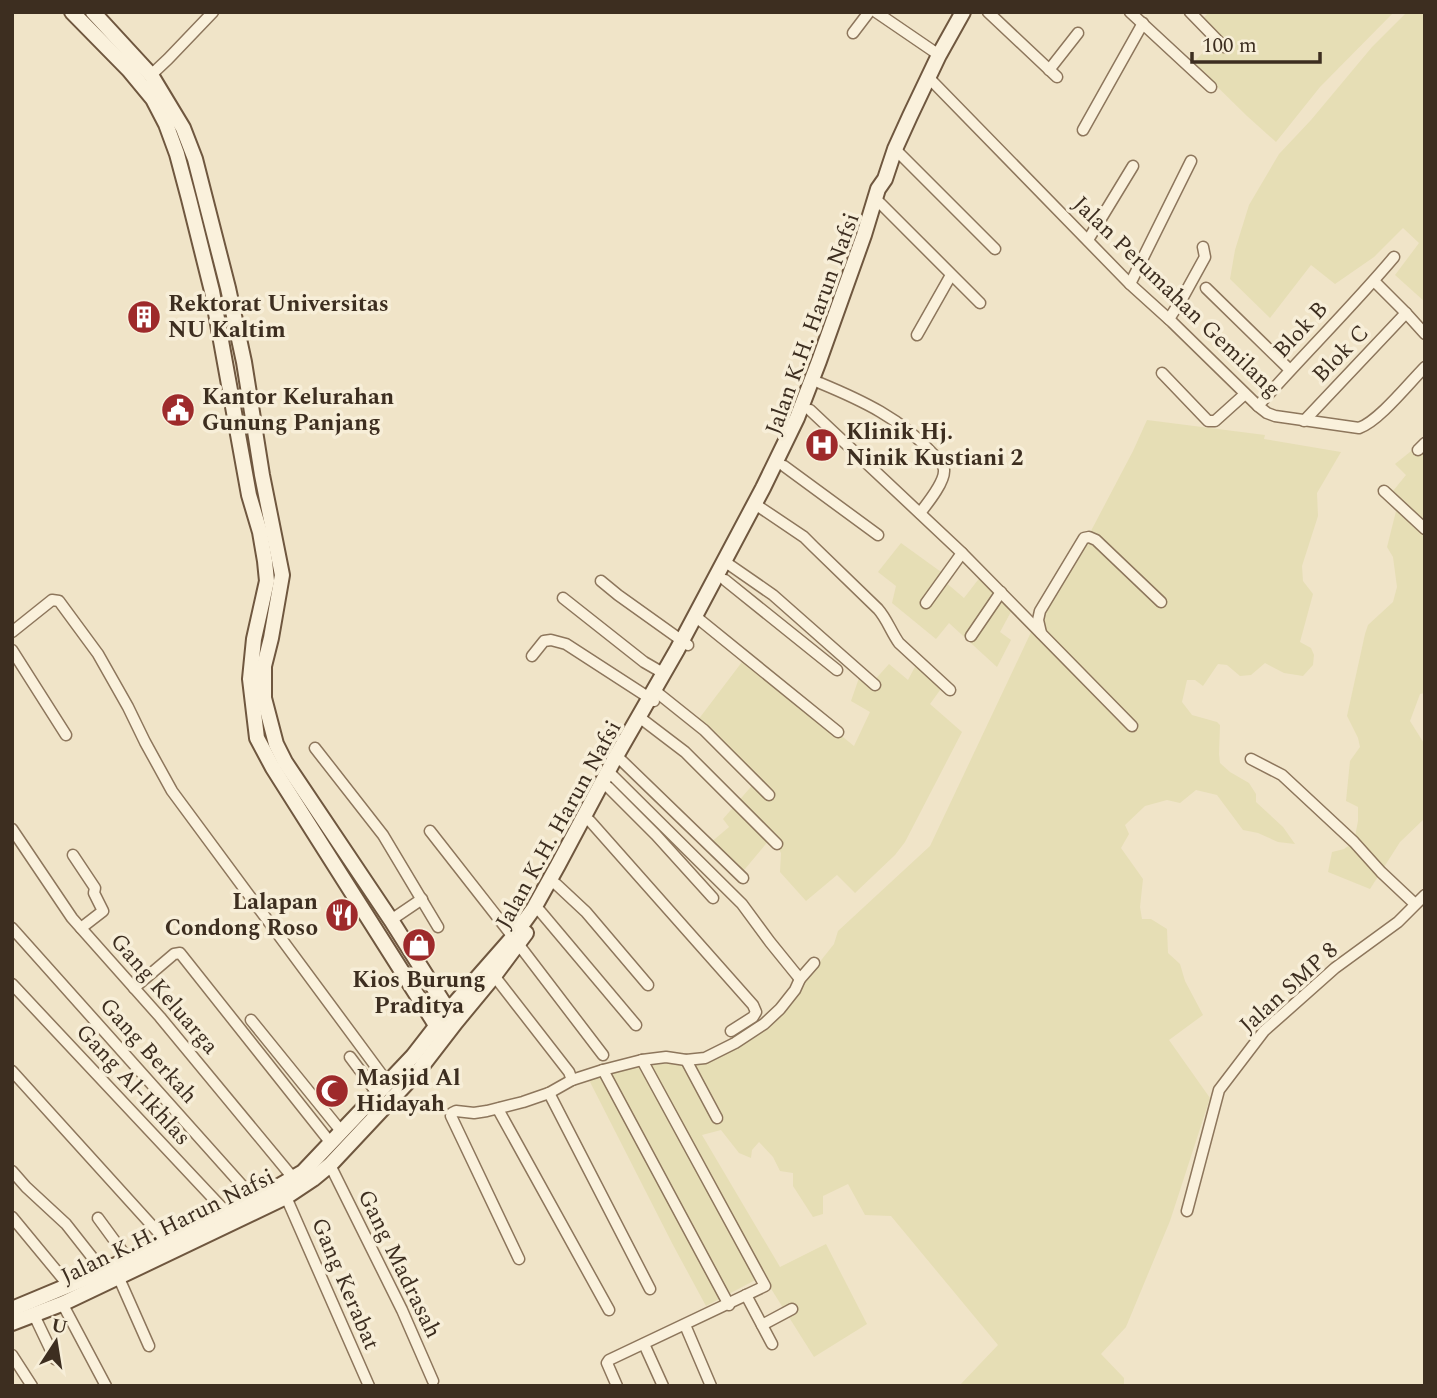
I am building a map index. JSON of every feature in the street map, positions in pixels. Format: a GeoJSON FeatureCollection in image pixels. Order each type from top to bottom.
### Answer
{"type":"FeatureCollection","features":[{"type":"Feature","properties":{"kind":"main road"},"geometry":{"type":"LineString","coordinates":[[72,12],[129,70],[153,99],[166,124],[177,154],[212,291],[249,495],[260,532],[267,581],[254,639],[250,679],[257,738],[272,768],[440,1031]]}},
{"type":"Feature","properties":{"kind":"main road"},"geometry":{"type":"LineString","coordinates":[[93,12],[151,75],[183,128],[195,159],[228,288],[282,575],[264,666],[264,698],[276,744],[285,762],[452,1016]]}},
{"type":"Feature","properties":{"kind":"main road","name":"Jalan K.H. Harun Nafsi"},"geometry":{"type":"LineString","coordinates":[[759,506],[823,362],[880,204],[895,149],[939,55],[963,12]]}},
{"type":"Feature","properties":{"kind":"main road","name":"Jalan K.H. Harun Nafsi"},"geometry":{"type":"LineString","coordinates":[[12,1323],[62,1303],[128,1259],[255,1200],[303,1172],[440,1031],[540,911],[759,506],[784,466],[820,383],[823,362],[878,189],[885,179]]}},
{"type":"Feature","properties":{"kind":"main road"},"geometry":{"type":"LineString","coordinates":[[212,291],[228,288]]}},
{"type":"Feature","properties":{"kind":"main road","name":"Jalan K.H. Harun Nafsi"},"geometry":{"type":"LineString","coordinates":[[699,618],[725,580],[728,564]]}},
{"type":"Feature","properties":{"kind":"main road","name":"Jalan K.H. Harun Nafsi"},"geometry":{"type":"LineString","coordinates":[[516,941],[643,720],[663,673],[685,642]]}},
{"type":"Feature","properties":{"kind":"main road","name":"Jalan K.H. Harun Nafsi"},"geometry":{"type":"LineString","coordinates":[[12,1309],[69,1286],[99,1277],[118,1276],[286,1197],[330,1165],[419,1070],[440,1031]]}},
{"type":"Feature","properties":{"kind":"street"},"geometry":{"type":"LineString","coordinates":[[853,33],[869,12]]}},
{"type":"Feature","properties":{"kind":"street"},"geometry":{"type":"LineString","coordinates":[[876,12],[939,55]]}},
{"type":"Feature","properties":{"kind":"street"},"geometry":{"type":"LineString","coordinates":[[988,12],[1054,73],[1078,33]]}},
{"type":"Feature","properties":{"kind":"street"},"geometry":{"type":"LineString","coordinates":[[1130,12],[1211,87]]}},
{"type":"Feature","properties":{"kind":"street"},"geometry":{"type":"LineString","coordinates":[[1190,12],[1224,47]]}},
{"type":"Feature","properties":{"kind":"street"},"geometry":{"type":"LineString","coordinates":[[151,75],[206,15]]}},
{"type":"Feature","properties":{"kind":"street"},"geometry":{"type":"LineString","coordinates":[[1083,130],[1143,23]]}},
{"type":"Feature","properties":{"kind":"street","name":"Jalan Perumahan Gemilang"},"geometry":{"type":"LineString","coordinates":[[929,78],[1130,284],[1267,413],[1304,421],[1364,427],[1425,367]]}},
{"type":"Feature","properties":{"kind":"street"},"geometry":{"type":"LineString","coordinates":[[895,149],[995,249]]}},
{"type":"Feature","properties":{"kind":"street"},"geometry":{"type":"LineString","coordinates":[[1130,284],[1191,161]]}},
{"type":"Feature","properties":{"kind":"street"},"geometry":{"type":"LineString","coordinates":[[1088,240],[1133,166]]}},
{"type":"Feature","properties":{"kind":"street"},"geometry":{"type":"LineString","coordinates":[[880,204],[980,303]]}},
{"type":"Feature","properties":{"kind":"street"},"geometry":{"type":"LineString","coordinates":[[1173,323],[1205,257],[1203,247]]}},
{"type":"Feature","properties":{"kind":"street","name":"Blok B"},"geometry":{"type":"LineString","coordinates":[[1258,406],[1394,257]]}},
{"type":"Feature","properties":{"kind":"street"},"geometry":{"type":"LineString","coordinates":[[917,335],[951,275]]}},
{"type":"Feature","properties":{"kind":"street"},"geometry":{"type":"LineString","coordinates":[[1374,281],[1425,334]]}},
{"type":"Feature","properties":{"kind":"street"},"geometry":{"type":"LineString","coordinates":[[1206,288],[1290,370]]}},
{"type":"Feature","properties":{"kind":"street","name":"Blok C"},"geometry":{"type":"LineString","coordinates":[[1304,421],[1406,313]]}},
{"type":"Feature","properties":{"kind":"street"},"geometry":{"type":"LineString","coordinates":[[1162,373],[1208,421],[1215,421],[1245,394]]}},
{"type":"Feature","properties":{"kind":"street"},"geometry":{"type":"LineString","coordinates":[[820,383],[887,414],[925,445],[942,465],[943,477],[920,513]]}},
{"type":"Feature","properties":{"kind":"street"},"geometry":{"type":"LineString","coordinates":[[810,410],[1002,592],[1132,726]]}},
{"type":"Feature","properties":{"kind":"street"},"geometry":{"type":"LineString","coordinates":[[784,466],[878,535]]}},
{"type":"Feature","properties":{"kind":"street"},"geometry":{"type":"LineString","coordinates":[[1384,491],[1425,529]]}},
{"type":"Feature","properties":{"kind":"street"},"geometry":{"type":"LineString","coordinates":[[759,506],[804,537],[878,609],[899,643],[950,690]]}},
{"type":"Feature","properties":{"kind":"street"},"geometry":{"type":"LineString","coordinates":[[1042,634],[1038,620],[1040,611],[1084,538],[1096,540],[1161,602]]}},
{"type":"Feature","properties":{"kind":"street"},"geometry":{"type":"LineString","coordinates":[[926,603],[962,553]]}},
{"type":"Feature","properties":{"kind":"street"},"geometry":{"type":"LineString","coordinates":[[728,564],[773,595],[875,685]]}},
{"type":"Feature","properties":{"kind":"street"},"geometry":{"type":"LineString","coordinates":[[725,580],[837,670]]}},
{"type":"Feature","properties":{"kind":"street"},"geometry":{"type":"LineString","coordinates":[[601,581],[685,642]]}},
{"type":"Feature","properties":{"kind":"street"},"geometry":{"type":"LineString","coordinates":[[971,636],[1002,592]]}},
{"type":"Feature","properties":{"kind":"street"},"geometry":{"type":"LineString","coordinates":[[563,598],[617,642],[663,673]]}},
{"type":"Feature","properties":{"kind":"street"},"geometry":{"type":"LineString","coordinates":[[12,632],[52,600],[59,601],[98,654],[172,791],[388,1083]]}},
{"type":"Feature","properties":{"kind":"street"},"geometry":{"type":"LineString","coordinates":[[699,618],[838,732]]}},
{"type":"Feature","properties":{"kind":"street"},"geometry":{"type":"LineString","coordinates":[[532,656],[544,641],[551,640],[597,664],[704,730],[769,795]]}},
{"type":"Feature","properties":{"kind":"street"},"geometry":{"type":"LineString","coordinates":[[12,650],[66,734]]}},
{"type":"Feature","properties":{"kind":"street"},"geometry":{"type":"LineString","coordinates":[[643,720],[685,752],[777,844]]}},
{"type":"Feature","properties":{"kind":"street"},"geometry":{"type":"LineString","coordinates":[[315,748],[383,835],[438,927]]}},
{"type":"Feature","properties":{"kind":"street"},"geometry":{"type":"LineString","coordinates":[[1251,759],[1282,775],[1415,904]]}},
{"type":"Feature","properties":{"kind":"street"},"geometry":{"type":"LineString","coordinates":[[621,760],[743,878]]}},
{"type":"Feature","properties":{"kind":"street"},"geometry":{"type":"LineString","coordinates":[[608,782],[713,898]]}},
{"type":"Feature","properties":{"kind":"street"},"geometry":{"type":"LineString","coordinates":[[608,782],[742,904],[800,979]]}},
{"type":"Feature","properties":{"kind":"street"},"geometry":{"type":"LineString","coordinates":[[590,821],[753,1005],[756,1012],[753,1017],[731,1031]]}},
{"type":"Feature","properties":{"kind":"street","name":"Gang Keluarga"},"geometry":{"type":"LineString","coordinates":[[12,829],[72,918],[135,988],[294,1179]]}},
{"type":"Feature","properties":{"kind":"street"},"geometry":{"type":"LineString","coordinates":[[430,831],[603,1055]]}},
{"type":"Feature","properties":{"kind":"street"},"geometry":{"type":"LineString","coordinates":[[74,855],[94,888],[103,911],[81,928]]}},
{"type":"Feature","properties":{"kind":"street"},"geometry":{"type":"LineString","coordinates":[[556,884],[586,912],[648,985]]}},
{"type":"Feature","properties":{"kind":"street","name":"Jalan SMP 8"},"geometry":{"type":"LineString","coordinates":[[1187,1211],[1219,1090],[1264,1031],[1335,968],[1398,922],[1425,895]]}},
{"type":"Feature","properties":{"kind":"street"},"geometry":{"type":"LineString","coordinates":[[391,920],[422,899]]}},
{"type":"Feature","properties":{"kind":"street"},"geometry":{"type":"LineString","coordinates":[[540,911],[636,1025]]}},
{"type":"Feature","properties":{"kind":"street","name":"Gang Berkah"},"geometry":{"type":"LineString","coordinates":[[12,928],[255,1200]]}},
{"type":"Feature","properties":{"kind":"street"},"geometry":{"type":"LineString","coordinates":[[135,988],[174,954],[180,953],[330,1142]]}},
{"type":"Feature","properties":{"kind":"street"},"geometry":{"type":"LineString","coordinates":[[519,1259],[451,1116],[452,1112],[474,1113],[500,1108],[548,1093],[571,1077],[642,1060],[686,1060],[705,1058],[720,1052],[764,1024],[780,1009],[814,963]]}},
{"type":"Feature","properties":{"kind":"street"},"geometry":{"type":"LineString","coordinates":[[491,972],[571,1077]]}},
{"type":"Feature","properties":{"kind":"street","name":"Gang Al-Ikhlas"},"geometry":{"type":"LineString","coordinates":[[12,984],[226,1212]]}},
{"type":"Feature","properties":{"kind":"street"},"geometry":{"type":"LineString","coordinates":[[251,1020],[341,1131]]}},
{"type":"Feature","properties":{"kind":"street"},"geometry":{"type":"LineString","coordinates":[[350,1057],[377,1093]]}},
{"type":"Feature","properties":{"kind":"street"},"geometry":{"type":"LineString","coordinates":[[617,1386],[608,1360],[765,1286],[642,1060]]}},
{"type":"Feature","properties":{"kind":"street"},"geometry":{"type":"LineString","coordinates":[[686,1060],[717,1118]]}},
{"type":"Feature","properties":{"kind":"street"},"geometry":{"type":"LineString","coordinates":[[603,1070],[729,1304]]}},
{"type":"Feature","properties":{"kind":"street"},"geometry":{"type":"LineString","coordinates":[[12,1071],[166,1241]]}},
{"type":"Feature","properties":{"kind":"street"},"geometry":{"type":"LineString","coordinates":[[548,1093],[650,1289]]}},
{"type":"Feature","properties":{"kind":"street"},"geometry":{"type":"LineString","coordinates":[[500,1108],[499,1111],[609,1310]]}},
{"type":"Feature","properties":{"kind":"street","name":"Gang Madrasah"},"geometry":{"type":"LineString","coordinates":[[330,1165],[402,1310],[433,1381]]}},
{"type":"Feature","properties":{"kind":"street"},"geometry":{"type":"LineString","coordinates":[[12,1171],[66,1224],[99,1277]]}},
{"type":"Feature","properties":{"kind":"street","name":"Gang Kerabat"},"geometry":{"type":"LineString","coordinates":[[286,1197],[369,1386]]}},
{"type":"Feature","properties":{"kind":"street"},"geometry":{"type":"LineString","coordinates":[[12,1217],[69,1286]]}},
{"type":"Feature","properties":{"kind":"street"},"geometry":{"type":"LineString","coordinates":[[98,1218],[128,1259]]}},
{"type":"Feature","properties":{"kind":"street"},"geometry":{"type":"LineString","coordinates":[[118,1276],[149,1346]]}},
{"type":"Feature","properties":{"kind":"street"},"geometry":{"type":"LineString","coordinates":[[746,1295],[772,1344]]}},
{"type":"Feature","properties":{"kind":"street"},"geometry":{"type":"LineString","coordinates":[[62,1303],[106,1386]]}},
{"type":"Feature","properties":{"kind":"street"},"geometry":{"type":"LineString","coordinates":[[762,1325],[792,1309]]}},
{"type":"Feature","properties":{"kind":"street"},"geometry":{"type":"LineString","coordinates":[[34,1314],[55,1359]]}},
{"type":"Feature","properties":{"kind":"street"},"geometry":{"type":"LineString","coordinates":[[685,1325],[711,1386]]}},
{"type":"Feature","properties":{"kind":"street"},"geometry":{"type":"LineString","coordinates":[[644,1343],[663,1386]]}},
{"type":"Feature","properties":{"kind":"street"},"geometry":{"type":"LineString","coordinates":[[12,1355],[32,1386]]}},
{"type":"Feature","properties":{"kind":"shaded area"},"geometry":{"type":"Polygon","coordinates":[[[1209,12],[1394,12],[1320,87],[1276,142],[1193,63],[1214,41],[1197,25],[1209,12]]]}},
{"type":"Feature","properties":{"kind":"shaded area"},"geometry":{"type":"Polygon","coordinates":[[[1407,12],[1425,12],[1425,302],[1395,275],[1419,243],[1403,228],[1374,257],[1335,284],[1311,265],[1270,318],[1230,279],[1235,250],[1249,205],[1279,154],[1372,47],[1407,12]]]}},
{"type":"Feature","properties":{"kind":"shaded area"},"geometry":{"type":"Polygon","coordinates":[[[1147,420],[1265,435],[1264,439],[1341,452],[1317,493],[1318,516],[1302,566],[1303,581],[1313,594],[1300,642],[1311,648],[1314,655],[1313,665],[1303,676],[1284,673],[1265,663],[1251,675],[1240,676],[1227,665],[1218,664],[1203,686],[1195,680],[1187,680],[1182,702],[1192,715],[1220,725],[1220,763],[1249,783],[1256,794],[1256,802],[1283,827],[1295,844],[1278,842],[1243,830],[1217,795],[1196,790],[1180,803],[1167,800],[1145,806],[1125,825],[1129,834],[1121,848],[1143,879],[1140,907],[1142,919],[1151,919],[1167,929],[1168,953],[1180,964],[1185,981],[1203,1015],[1169,1040],[1210,1098],[1170,1221],[1126,1327],[1101,1354],[1124,1378],[1124,1386],[959,1386],[998,1345],[891,1216],[865,1215],[848,1184],[823,1196],[823,1214],[813,1217],[793,1186],[793,1173],[780,1171],[773,1157],[759,1142],[752,1150],[751,1158],[739,1153],[721,1130],[702,1135],[780,1267],[826,1244],[867,1324],[814,1357],[763,1276],[706,1306],[588,1078],[606,1070],[709,1059],[776,1017],[834,944],[838,931],[930,846],[1033,628],[1061,588],[1147,420]]]}},
{"type":"Feature","properties":{"kind":"shaded area"},"geometry":{"type":"Polygon","coordinates":[[[1425,440],[1425,520],[1422,523],[1389,496],[1406,475],[1395,464],[1425,440]]]}},
{"type":"Feature","properties":{"kind":"shaded area"},"geometry":{"type":"Polygon","coordinates":[[[1396,511],[1425,536],[1425,693],[1420,694],[1410,721],[1425,745],[1425,818],[1400,842],[1370,889],[1328,872],[1332,852],[1344,849],[1354,842],[1358,821],[1358,807],[1346,801],[1350,761],[1360,747],[1347,716],[1368,625],[1393,602],[1397,587],[1393,557],[1387,547],[1396,511]]]}},
{"type":"Feature","properties":{"kind":"shaded area"},"geometry":{"type":"Polygon","coordinates":[[[901,543],[948,577],[944,581],[964,598],[981,576],[1013,608],[1000,632],[1011,640],[997,667],[949,623],[936,639],[892,603],[896,586],[878,572],[901,543]]]}},
{"type":"Feature","properties":{"kind":"shaded area"},"geometry":{"type":"Polygon","coordinates":[[[745,658],[854,746],[870,712],[851,701],[860,675],[872,683],[889,664],[908,680],[917,663],[943,686],[930,704],[962,732],[905,842],[855,893],[837,875],[806,901],[780,872],[781,853],[770,839],[740,875],[709,844],[729,827],[723,819],[756,781],[698,720],[745,658]]]}},
{"type":"Feature","properties":{"kind":"place","name":"Rektorat Universitas NU Kaltim"},"geometry":{"type":"Point","coordinates":[144,317]}},
{"type":"Feature","properties":{"kind":"place","name":"Kantor Kelurahan Gunung Panjang"},"geometry":{"type":"Point","coordinates":[178,410]}},
{"type":"Feature","properties":{"kind":"place","name":"Klinik Hj. Ninik Kustiani 2"},"geometry":{"type":"Point","coordinates":[822,445]}},
{"type":"Feature","properties":{"kind":"place","name":"Lalapan Condong Roso"},"geometry":{"type":"Point","coordinates":[342,915]}},
{"type":"Feature","properties":{"kind":"place","name":"Kios Burung Praditya"},"geometry":{"type":"Point","coordinates":[419,945]}},
{"type":"Feature","properties":{"kind":"place","name":"Masjid Al Hidayah"},"geometry":{"type":"Point","coordinates":[332,1091]}}]}
